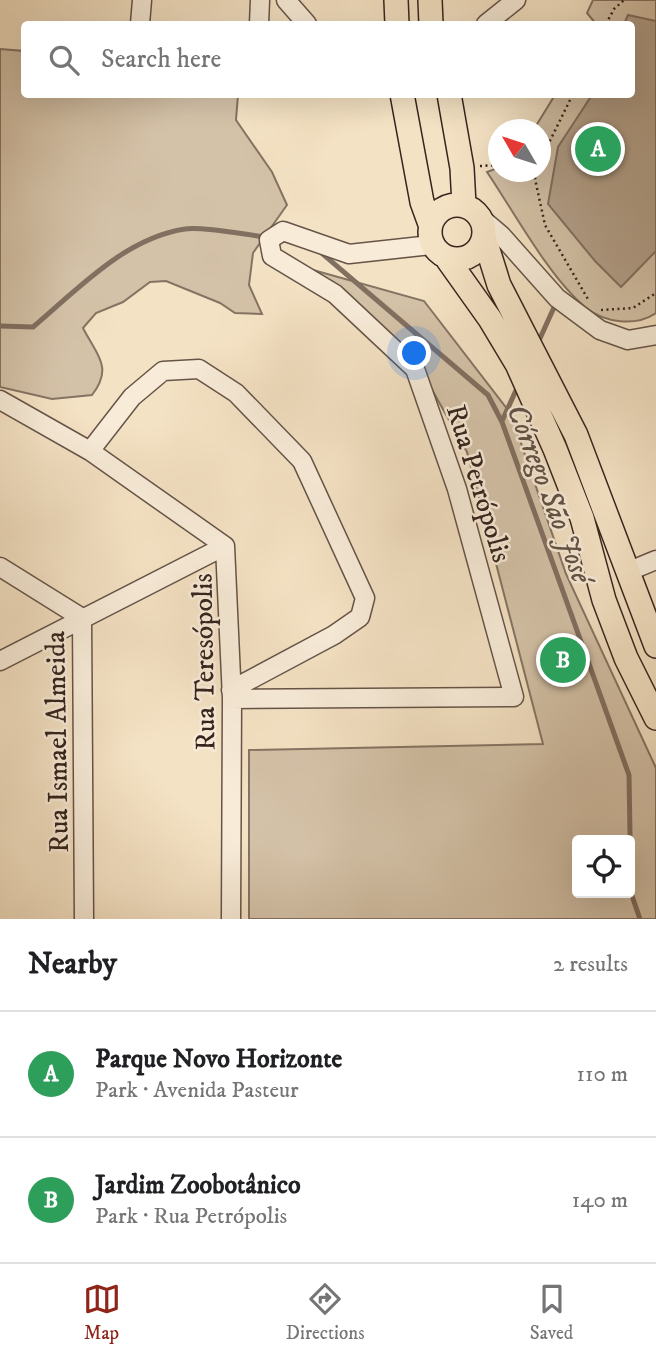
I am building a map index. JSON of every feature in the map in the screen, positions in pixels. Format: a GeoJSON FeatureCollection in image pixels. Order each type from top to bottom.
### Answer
{"type":"FeatureCollection","features":[{"type":"Feature","properties":{"kind":"main road"},"geometry":{"type":"LineString","coordinates":[[396,0],[397,21]]}},
{"type":"Feature","properties":{"kind":"main road"},"geometry":{"type":"LineString","coordinates":[[430,0],[431,21]]}},
{"type":"Feature","properties":{"kind":"main road"},"geometry":{"type":"LineString","coordinates":[[403,98],[422,202],[436,243],[490,319],[517,365],[555,449],[582,519],[604,600],[626,658],[656,718]]}},
{"type":"Feature","properties":{"kind":"main road"},"geometry":{"type":"LineString","coordinates":[[450,98],[462,167],[499,285],[576,435],[656,646]]}},
{"type":"Feature","properties":{"kind":"main road"},"geometry":{"type":"LineString","coordinates":[[436,243],[443,208],[477,221]]}},
{"type":"Feature","properties":{"kind":"main road"},"geometry":{"type":"LineString","coordinates":[[436,243],[471,258],[477,221]]}},
{"type":"Feature","properties":{"kind":"street"},"geometry":{"type":"LineString","coordinates":[[141,21],[142,0]]}},
{"type":"Feature","properties":{"kind":"street"},"geometry":{"type":"LineString","coordinates":[[259,21],[260,0]]}},
{"type":"Feature","properties":{"kind":"street"},"geometry":{"type":"LineString","coordinates":[[286,0],[304,21]]}},
{"type":"Feature","properties":{"kind":"street"},"geometry":{"type":"LineString","coordinates":[[490,21],[516,0]]}},
{"type":"Feature","properties":{"kind":"street"},"geometry":{"type":"LineString","coordinates":[[477,221],[501,236],[557,299],[600,330],[628,340],[656,335]]}},
{"type":"Feature","properties":{"kind":"street","name":"Rua Petrópolis"},"geometry":{"type":"LineString","coordinates":[[232,694],[514,697],[457,489],[415,369],[335,294],[272,256],[269,240],[283,231],[349,254],[436,243]]}},
{"type":"Feature","properties":{"kind":"street"},"geometry":{"type":"LineString","coordinates":[[90,451],[132,397],[163,371],[199,369],[236,393],[302,461],[365,598],[360,617],[232,694]]}},
{"type":"Feature","properties":{"kind":"street","name":"Rua Teresópolis"},"geometry":{"type":"LineString","coordinates":[[0,400],[90,451],[225,545],[232,694],[231,919]]}},
{"type":"Feature","properties":{"kind":"street"},"geometry":{"type":"LineString","coordinates":[[0,662],[225,545]]}},
{"type":"Feature","properties":{"kind":"street"},"geometry":{"type":"LineString","coordinates":[[627,572],[656,559]]}},
{"type":"Feature","properties":{"kind":"street","name":"Rua Ismael Almeida"},"geometry":{"type":"LineString","coordinates":[[0,567],[82,618],[84,919]]}},
{"type":"Feature","properties":{"kind":"path"},"geometry":{"type":"LineString","coordinates":[[608,21],[614,9],[624,0]]}},
{"type":"Feature","properties":{"kind":"path"},"geometry":{"type":"LineString","coordinates":[[551,140],[571,98]]}},
{"type":"Feature","properties":{"kind":"path"},"geometry":{"type":"LineString","coordinates":[[537,182],[545,225],[595,311],[633,308],[656,293]]}},
{"type":"Feature","properties":{"kind":"shaded area"},"geometry":{"type":"Polygon","coordinates":[[[593,0],[656,0],[656,313],[639,320],[611,320],[585,307],[545,262],[493,182],[551,182],[551,119],[540,119],[553,98],[635,98],[635,21],[594,21],[587,13],[593,0]]]}},
{"type":"Feature","properties":{"kind":"shaded area"},"geometry":{"type":"Polygon","coordinates":[[[628,15],[656,21],[656,251],[621,287],[595,261],[548,204],[558,147],[590,98],[635,98],[635,21],[625,21],[628,15]]]}},
{"type":"Feature","properties":{"kind":"shaded area"},"geometry":{"type":"Polygon","coordinates":[[[0,49],[21,51],[21,98],[238,98],[236,120],[272,172],[287,205],[253,253],[249,285],[262,314],[235,313],[220,303],[166,281],[150,282],[123,302],[96,313],[83,328],[101,361],[102,368],[102,376],[92,395],[52,399],[0,387],[0,49]]]}},
{"type":"Feature","properties":{"kind":"shaded area"},"geometry":{"type":"Polygon","coordinates":[[[313,270],[424,301],[511,414],[566,574],[656,768],[656,919],[249,919],[249,750],[543,744],[467,452],[413,356],[313,270]]]}},
{"type":"Feature","properties":{"kind":"waterway","name":"Córrego São José"},"geometry":{"type":"LineString","coordinates":[[0,326],[33,327],[103,267],[122,254],[163,234],[193,228],[266,237]]}},
{"type":"Feature","properties":{"kind":"waterway","name":"Córrego São José"},"geometry":{"type":"LineString","coordinates":[[318,250],[488,395],[502,422],[629,775],[631,893],[640,919]]}},
{"type":"Feature","properties":{"kind":"waterway"},"geometry":{"type":"LineString","coordinates":[[537,345],[556,303]]}},
{"type":"Feature","properties":{"kind":"waterway"},"geometry":{"type":"LineString","coordinates":[[502,421],[518,386]]}},
{"type":"Feature","properties":{"kind":"place","name":"Parque Novo Horizonte"},"geometry":{"type":"Point","coordinates":[598,149]}},
{"type":"Feature","properties":{"kind":"place","name":"Jardim Zoobotânico"},"geometry":{"type":"Point","coordinates":[563,660]}}]}
